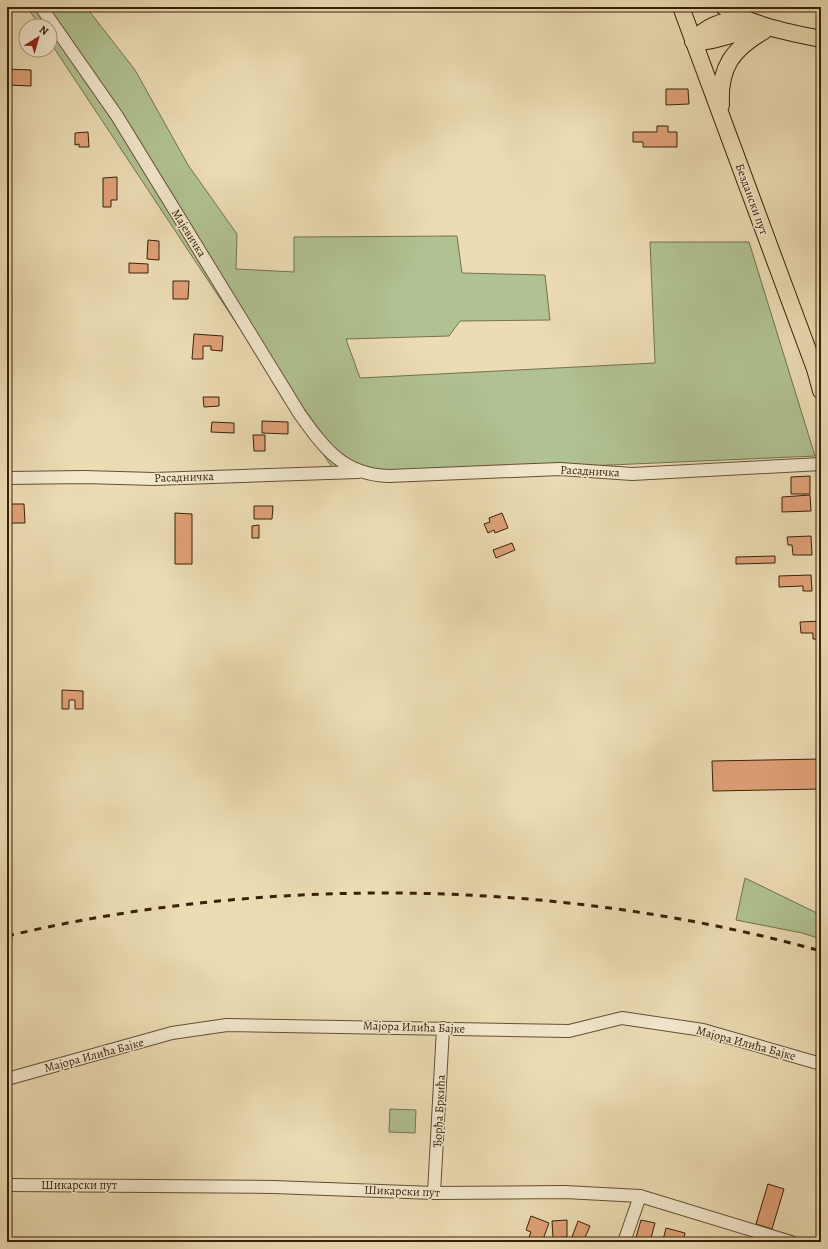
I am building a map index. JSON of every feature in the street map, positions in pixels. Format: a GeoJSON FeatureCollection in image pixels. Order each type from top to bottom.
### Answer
{"type":"FeatureCollection","features":[{"type":"Feature","properties":{"kind":"main road","name":"Бездански пут"},"geometry":{"type":"LineString","coordinates":[[680,7],[818,368],[821,391]]}},
{"type":"Feature","properties":{"kind":"main road"},"geometry":{"type":"LineString","coordinates":[[724,7],[770,30]]}},
{"type":"Feature","properties":{"kind":"main road"},"geometry":{"type":"LineString","coordinates":[[693,41],[700,32],[724,21],[749,20]]}},
{"type":"Feature","properties":{"kind":"main road"},"geometry":{"type":"LineString","coordinates":[[693,41],[712,41],[740,32],[770,30],[821,39]]}},
{"type":"Feature","properties":{"kind":"main road"},"geometry":{"type":"LineString","coordinates":[[721,115],[720,88],[727,65],[733,54],[742,46],[770,30]]}},
{"type":"Feature","properties":{"kind":"street","name":"Мајевичка"},"geometry":{"type":"LineString","coordinates":[[41,7],[117,116],[299,413],[319,442],[337,458]]}},
{"type":"Feature","properties":{"kind":"street","name":"Расадничка"},"geometry":{"type":"LineString","coordinates":[[337,458],[360,472],[375,476],[560,469],[632,474],[821,464]]}},
{"type":"Feature","properties":{"kind":"street","name":"Расадничка"},"geometry":{"type":"LineString","coordinates":[[7,478],[84,477],[154,479],[360,472]]}},
{"type":"Feature","properties":{"kind":"street","name":"Мајора Илића Бајке"},"geometry":{"type":"LineString","coordinates":[[7,1079],[172,1033],[204,1027],[227,1025],[569,1031],[622,1018],[703,1030],[821,1064]]}},
{"type":"Feature","properties":{"kind":"street","name":"Ђорђа Бркића"},"geometry":{"type":"LineString","coordinates":[[434,1193],[442,1028]]}},
{"type":"Feature","properties":{"kind":"street","name":"Шикарски пут"},"geometry":{"type":"LineString","coordinates":[[7,1185],[273,1187],[434,1193],[565,1192],[640,1196],[791,1242]]}},
{"type":"Feature","properties":{"kind":"street"},"geometry":{"type":"LineString","coordinates":[[624,1242],[640,1196]]}},
{"type":"Feature","properties":{"kind":"green space"},"geometry":{"type":"Polygon","coordinates":[[[27,7],[86,7],[135,70],[188,165],[237,234],[236,269],[294,272],[294,237],[457,236],[462,273],[545,275],[550,320],[460,321],[449,336],[346,339],[360,378],[655,363],[650,242],[749,242],[815,456],[382,475],[335,472],[58,54],[58,18],[35,18],[27,7]]]}},
{"type":"Feature","properties":{"kind":"green space"},"geometry":{"type":"Polygon","coordinates":[[[745,878],[821,915],[821,939],[802,933],[736,920],[745,878]]]}},
{"type":"Feature","properties":{"kind":"green space"},"geometry":{"type":"Polygon","coordinates":[[[390,1109],[416,1110],[415,1133],[389,1132],[390,1109]]]}},
{"type":"Feature","properties":{"kind":"building"},"geometry":{"type":"Polygon","coordinates":[[[7,69],[31,70],[31,86],[8,85],[7,69]]]}},
{"type":"Feature","properties":{"kind":"building"},"geometry":{"type":"Polygon","coordinates":[[[666,89],[688,89],[689,104],[666,105],[666,89]]]}},
{"type":"Feature","properties":{"kind":"building"},"geometry":{"type":"Polygon","coordinates":[[[657,126],[668,126],[668,132],[677,132],[677,147],[643,147],[643,142],[633,142],[633,132],[657,132],[657,126]]]}},
{"type":"Feature","properties":{"kind":"building"},"geometry":{"type":"Polygon","coordinates":[[[88,132],[89,147],[79,147],[79,144],[75,145],[75,133],[88,132]]]}},
{"type":"Feature","properties":{"kind":"building"},"geometry":{"type":"Polygon","coordinates":[[[117,177],[117,200],[111,200],[111,207],[103,207],[103,178],[117,177]]]}},
{"type":"Feature","properties":{"kind":"building"},"geometry":{"type":"Polygon","coordinates":[[[148,240],[159,241],[159,260],[147,259],[148,240]]]}},
{"type":"Feature","properties":{"kind":"building"},"geometry":{"type":"Polygon","coordinates":[[[129,263],[148,264],[148,273],[129,273],[129,263]]]}},
{"type":"Feature","properties":{"kind":"building"},"geometry":{"type":"Polygon","coordinates":[[[173,281],[189,281],[188,299],[173,299],[173,281]]]}},
{"type":"Feature","properties":{"kind":"building"},"geometry":{"type":"Polygon","coordinates":[[[194,334],[223,336],[222,351],[211,350],[211,346],[203,346],[203,359],[192,359],[194,334]]]}},
{"type":"Feature","properties":{"kind":"building"},"geometry":{"type":"Polygon","coordinates":[[[203,397],[219,397],[219,406],[204,407],[203,397]]]}},
{"type":"Feature","properties":{"kind":"building"},"geometry":{"type":"Polygon","coordinates":[[[262,421],[288,422],[288,434],[262,433],[262,421]]]}},
{"type":"Feature","properties":{"kind":"building"},"geometry":{"type":"Polygon","coordinates":[[[212,422],[234,423],[234,433],[211,432],[212,422]]]}},
{"type":"Feature","properties":{"kind":"building"},"geometry":{"type":"Polygon","coordinates":[[[253,435],[265,435],[265,451],[254,451],[253,435]]]}},
{"type":"Feature","properties":{"kind":"building"},"geometry":{"type":"Polygon","coordinates":[[[810,476],[810,494],[791,494],[791,477],[810,476]]]}},
{"type":"Feature","properties":{"kind":"building"},"geometry":{"type":"Polygon","coordinates":[[[810,495],[811,511],[782,512],[782,497],[810,495]]]}},
{"type":"Feature","properties":{"kind":"building"},"geometry":{"type":"Polygon","coordinates":[[[10,504],[24,504],[25,523],[11,523],[10,504]]]}},
{"type":"Feature","properties":{"kind":"building"},"geometry":{"type":"Polygon","coordinates":[[[254,506],[273,506],[272,519],[254,519],[254,506]]]}},
{"type":"Feature","properties":{"kind":"building"},"geometry":{"type":"Polygon","coordinates":[[[175,513],[192,514],[192,564],[175,564],[175,513]]]}},
{"type":"Feature","properties":{"kind":"building"},"geometry":{"type":"Polygon","coordinates":[[[502,513],[508,528],[495,533],[494,530],[488,533],[484,524],[490,522],[489,518],[502,513]]]}},
{"type":"Feature","properties":{"kind":"building"},"geometry":{"type":"Polygon","coordinates":[[[259,525],[259,538],[252,538],[252,526],[259,525]]]}},
{"type":"Feature","properties":{"kind":"building"},"geometry":{"type":"Polygon","coordinates":[[[811,536],[812,555],[793,555],[792,545],[788,545],[787,537],[811,536]]]}},
{"type":"Feature","properties":{"kind":"building"},"geometry":{"type":"Polygon","coordinates":[[[512,543],[515,550],[496,558],[493,550],[512,543]]]}},
{"type":"Feature","properties":{"kind":"building"},"geometry":{"type":"Polygon","coordinates":[[[775,556],[775,563],[736,564],[736,557],[775,556]]]}},
{"type":"Feature","properties":{"kind":"building"},"geometry":{"type":"Polygon","coordinates":[[[811,575],[812,591],[803,591],[803,586],[779,587],[779,576],[811,575]]]}},
{"type":"Feature","properties":{"kind":"building"},"geometry":{"type":"Polygon","coordinates":[[[821,621],[821,639],[813,639],[813,633],[801,633],[800,622],[821,621]]]}},
{"type":"Feature","properties":{"kind":"building"},"geometry":{"type":"Polygon","coordinates":[[[62,690],[83,691],[83,709],[75,709],[75,700],[69,700],[69,709],[62,709],[62,690]]]}},
{"type":"Feature","properties":{"kind":"building"},"geometry":{"type":"Polygon","coordinates":[[[821,759],[821,789],[713,791],[712,761],[821,759]]]}},
{"type":"Feature","properties":{"kind":"building"},"geometry":{"type":"Polygon","coordinates":[[[768,1184],[784,1189],[772,1229],[756,1224],[768,1184]]]}},
{"type":"Feature","properties":{"kind":"building"},"geometry":{"type":"Polygon","coordinates":[[[531,1216],[549,1223],[542,1242],[527,1242],[531,1232],[526,1230],[531,1216]]]}},
{"type":"Feature","properties":{"kind":"building"},"geometry":{"type":"Polygon","coordinates":[[[567,1220],[567,1237],[553,1238],[552,1221],[567,1220]]]}},
{"type":"Feature","properties":{"kind":"building"},"geometry":{"type":"Polygon","coordinates":[[[641,1220],[655,1223],[650,1242],[635,1241],[641,1220]]]}},
{"type":"Feature","properties":{"kind":"building"},"geometry":{"type":"Polygon","coordinates":[[[578,1221],[590,1226],[583,1242],[574,1242],[575,1238],[572,1237],[578,1221]]]}},
{"type":"Feature","properties":{"kind":"building"},"geometry":{"type":"Polygon","coordinates":[[[666,1228],[685,1233],[683,1242],[668,1242],[663,1240],[666,1228]]]}},
{"type":"Feature","properties":{"kind":"building"},"geometry":{"type":"Polygon","coordinates":[[[704,1238],[716,1242],[703,1242],[704,1238]]]}},
{"type":"Feature","properties":{"kind":"railway"},"geometry":{"type":"LineString","coordinates":[[7,936],[107,916],[209,902],[312,895],[415,893],[518,898],[621,910],[722,927],[821,951]]}}]}
